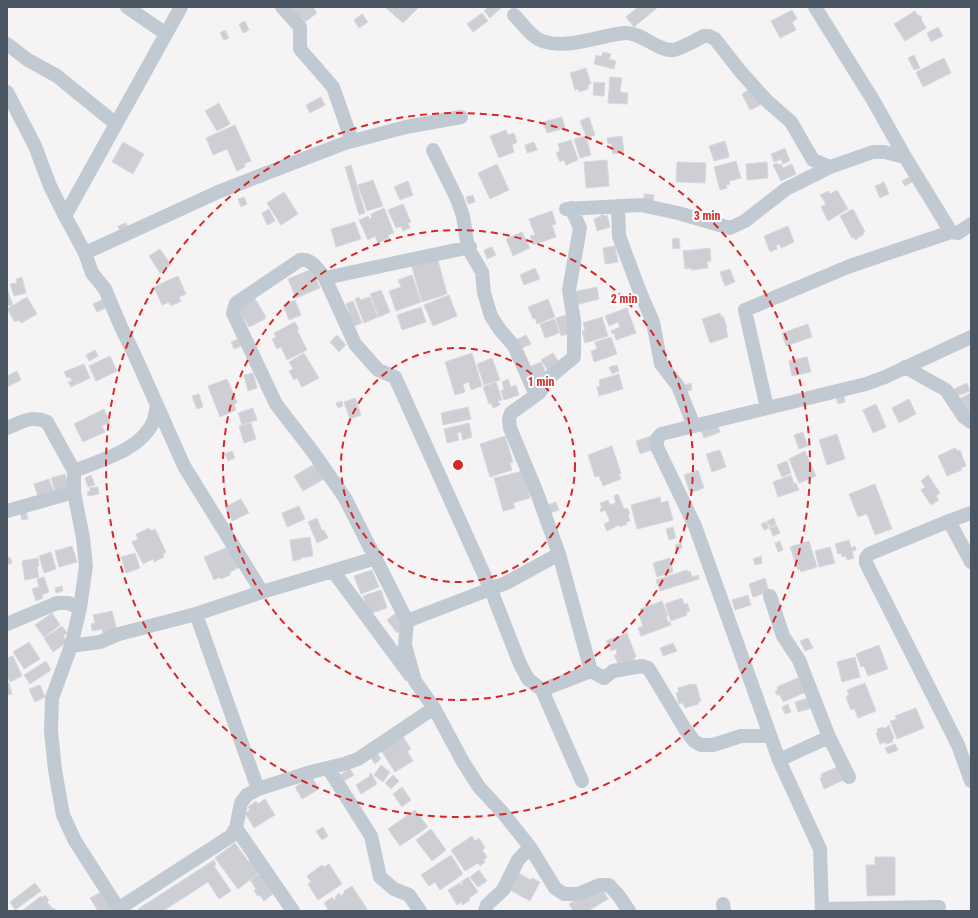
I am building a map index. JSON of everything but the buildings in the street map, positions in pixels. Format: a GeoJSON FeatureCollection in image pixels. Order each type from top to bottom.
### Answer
{"type":"FeatureCollection","features":[{"type":"Feature","properties":{"kind":"street"},"geometry":{"type":"LineString","coordinates":[[127,7],[166,34]]}},
{"type":"Feature","properties":{"kind":"street"},"geometry":{"type":"LineString","coordinates":[[65,216],[181,7]]}},
{"type":"Feature","properties":{"kind":"street"},"geometry":{"type":"LineString","coordinates":[[282,7],[300,27],[300,49],[333,88],[352,141]]}},
{"type":"Feature","properties":{"kind":"street"},"geometry":{"type":"LineString","coordinates":[[815,7],[873,100],[904,157],[951,232]]}},
{"type":"Feature","properties":{"kind":"street"},"geometry":{"type":"LineString","coordinates":[[514,15],[537,38],[547,42],[564,43],[626,33],[634,34],[668,50],[674,50],[704,36],[709,36],[715,39],[736,66],[768,101],[791,122],[813,160],[830,167]]}},
{"type":"Feature","properties":{"kind":"street"},"geometry":{"type":"LineString","coordinates":[[7,44],[28,60],[58,76],[116,124]]}},
{"type":"Feature","properties":{"kind":"street"},"geometry":{"type":"LineString","coordinates":[[7,92],[35,146],[50,186],[85,253],[92,273],[105,289],[184,466],[262,592]]}},
{"type":"Feature","properties":{"kind":"street"},"geometry":{"type":"LineString","coordinates":[[85,253],[218,192],[352,141],[406,127],[461,117]]}},
{"type":"Feature","properties":{"kind":"street"},"geometry":{"type":"LineString","coordinates":[[433,150],[458,199],[469,247],[482,272],[484,293],[491,316],[500,330],[514,346],[536,395]]}},
{"type":"Feature","properties":{"kind":"street"},"geometry":{"type":"LineString","coordinates":[[770,736],[741,736],[713,745],[701,745],[694,741],[685,729],[648,668],[642,666],[613,671],[604,678],[591,671],[559,554],[537,493],[510,428],[509,419],[511,412],[536,395],[551,376],[574,357],[574,321],[568,290],[580,228],[568,208],[641,205],[678,212],[730,228],[745,221],[786,190],[830,167],[879,151],[904,157]]}},
{"type":"Feature","properties":{"kind":"street"},"geometry":{"type":"LineString","coordinates":[[618,206],[619,236],[653,322],[661,364],[678,386],[694,426]]}},
{"type":"Feature","properties":{"kind":"street"},"geometry":{"type":"LineString","coordinates":[[767,408],[745,310],[850,266],[951,232],[958,233],[971,224]]}},
{"type":"Feature","properties":{"kind":"street"},"geometry":{"type":"LineString","coordinates":[[325,278],[469,247]]}},
{"type":"Feature","properties":{"kind":"street"},"geometry":{"type":"LineString","coordinates":[[415,682],[405,644],[407,621],[376,558],[345,498],[313,452],[276,404],[233,313],[236,303],[300,260],[306,259],[310,261],[325,278],[355,344],[378,370],[395,377],[491,590],[520,664],[528,679],[542,690],[582,781]]}},
{"type":"Feature","properties":{"kind":"street"},"geometry":{"type":"LineString","coordinates":[[939,907],[822,910],[820,849],[779,760],[695,526],[657,447],[656,439],[661,434],[866,384],[971,337]]}},
{"type":"Feature","properties":{"kind":"street"},"geometry":{"type":"LineString","coordinates":[[905,367],[946,390],[964,417],[971,422]]}},
{"type":"Feature","properties":{"kind":"street"},"geometry":{"type":"LineString","coordinates":[[74,471],[130,448],[145,435],[154,420],[157,405]]}},
{"type":"Feature","properties":{"kind":"street"},"geometry":{"type":"LineString","coordinates":[[7,428],[31,419],[39,418],[47,422],[74,471],[74,492],[84,538],[86,566],[80,608],[71,646],[52,698],[50,731],[54,770],[63,815],[75,841],[119,910],[231,836],[236,828],[241,803],[247,795],[258,789],[358,759],[434,708]]}},
{"type":"Feature","properties":{"kind":"street"},"geometry":{"type":"LineString","coordinates":[[7,511],[74,492]]}},
{"type":"Feature","properties":{"kind":"street"},"geometry":{"type":"LineString","coordinates":[[971,513],[869,554],[866,558],[866,563],[958,745],[971,781]]}},
{"type":"Feature","properties":{"kind":"street"},"geometry":{"type":"LineString","coordinates":[[949,521],[971,562]]}},
{"type":"Feature","properties":{"kind":"street"},"geometry":{"type":"LineString","coordinates":[[407,621],[491,590],[559,554]]}},
{"type":"Feature","properties":{"kind":"street"},"geometry":{"type":"LineString","coordinates":[[71,646],[100,642],[119,634],[196,614],[262,592],[376,558]]}},
{"type":"Feature","properties":{"kind":"street"},"geometry":{"type":"LineString","coordinates":[[333,571],[434,708],[479,788],[503,813],[530,847],[555,888],[564,894],[578,894],[600,885],[609,885],[619,896],[629,911]]}},
{"type":"Feature","properties":{"kind":"street"},"geometry":{"type":"LineString","coordinates":[[770,596],[783,636],[799,660],[829,737],[849,777]]}},
{"type":"Feature","properties":{"kind":"street"},"geometry":{"type":"LineString","coordinates":[[7,624],[57,603],[68,603],[80,608]]}},
{"type":"Feature","properties":{"kind":"street"},"geometry":{"type":"LineString","coordinates":[[196,614],[258,789]]}},
{"type":"Feature","properties":{"kind":"street"},"geometry":{"type":"LineString","coordinates":[[542,690],[591,671]]}},
{"type":"Feature","properties":{"kind":"street"},"geometry":{"type":"LineString","coordinates":[[779,760],[829,737]]}},
{"type":"Feature","properties":{"kind":"street"},"geometry":{"type":"LineString","coordinates":[[328,768],[371,836],[380,877],[394,889],[409,895],[420,911]]}},
{"type":"Feature","properties":{"kind":"street"},"geometry":{"type":"LineString","coordinates":[[236,828],[293,911]]}},
{"type":"Feature","properties":{"kind":"street"},"geometry":{"type":"LineString","coordinates":[[485,911],[487,905],[503,890],[518,860],[530,847]]}}]}
